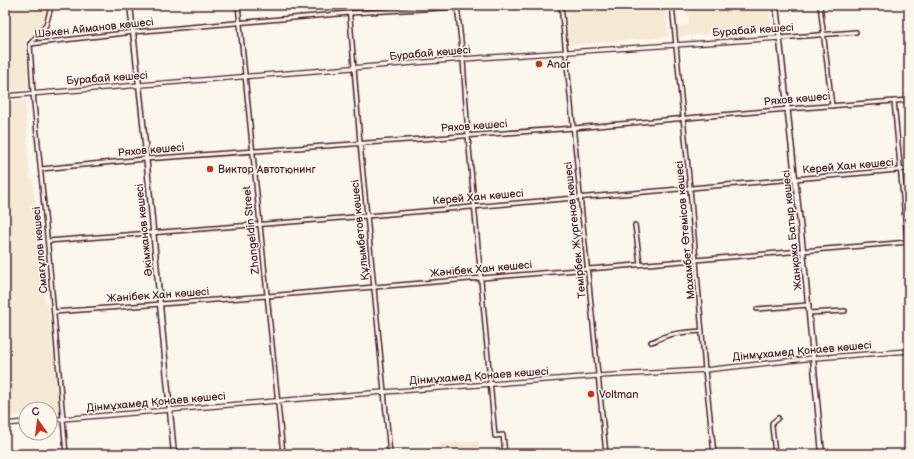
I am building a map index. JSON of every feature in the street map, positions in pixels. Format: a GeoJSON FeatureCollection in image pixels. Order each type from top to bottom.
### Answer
{"type":"FeatureCollection","features":[{"type":"Feature","properties":{"kind":"main road","name":"Әкімжанов көшесі"},"geometry":{"type":"LineString","coordinates":[[130,5],[174,454]]}},
{"type":"Feature","properties":{"kind":"main road","name":"Жанқожа Батыр көшесі"},"geometry":{"type":"LineString","coordinates":[[776,5],[796,180],[822,454]]}},
{"type":"Feature","properties":{"kind":"street"},"geometry":{"type":"LineString","coordinates":[[30,44],[46,25],[51,7],[53,5]]}},
{"type":"Feature","properties":{"kind":"street","name":"Zhangeldin Street"},"geometry":{"type":"LineString","coordinates":[[238,5],[244,77],[283,454]]}},
{"type":"Feature","properties":{"kind":"street","name":"Құлымбетов көшесі"},"geometry":{"type":"LineString","coordinates":[[349,5],[360,143],[390,454]]}},
{"type":"Feature","properties":{"kind":"street","name":"Шәкен Айманов көшесі"},"geometry":{"type":"LineString","coordinates":[[30,44],[133,32],[350,13],[495,5]]}},
{"type":"Feature","properties":{"kind":"street","name":"Темірбек Жүргенов көшесі"},"geometry":{"type":"LineString","coordinates":[[561,5],[606,454]]}},
{"type":"Feature","properties":{"kind":"street","name":"Махамбет Өтемісов көшесі"},"geometry":{"type":"LineString","coordinates":[[672,5],[714,454]]}},
{"type":"Feature","properties":{"kind":"street"},"geometry":{"type":"LineString","coordinates":[[820,5],[832,106]]}},
{"type":"Feature","properties":{"kind":"street"},"geometry":{"type":"LineString","coordinates":[[457,6],[496,436],[503,435],[505,454]]}},
{"type":"Feature","properties":{"kind":"street","name":"Бурабай көшесі"},"geometry":{"type":"LineString","coordinates":[[5,96],[463,59],[856,32]]}},
{"type":"Feature","properties":{"kind":"street","name":"Смағұлов көшесі"},"geometry":{"type":"LineString","coordinates":[[30,44],[33,93],[48,241],[66,454]]}},
{"type":"Feature","properties":{"kind":"street","name":"Ряхов көшесі"},"geometry":{"type":"LineString","coordinates":[[41,169],[145,159],[574,128],[909,100]]}},
{"type":"Feature","properties":{"kind":"street"},"geometry":{"type":"LineString","coordinates":[[894,101],[909,262]]}},
{"type":"Feature","properties":{"kind":"street","name":"Керей Хан көшесі"},"geometry":{"type":"LineString","coordinates":[[48,241],[475,207],[909,169]]}},
{"type":"Feature","properties":{"kind":"street"},"geometry":{"type":"LineString","coordinates":[[635,225],[640,264]]}},
{"type":"Feature","properties":{"kind":"street","name":"Жәнібек Хан көшесі"},"geometry":{"type":"LineString","coordinates":[[54,312],[266,296],[908,242]]}},
{"type":"Feature","properties":{"kind":"street"},"geometry":{"type":"LineString","coordinates":[[757,309],[808,305]]}},
{"type":"Feature","properties":{"kind":"street"},"geometry":{"type":"LineString","coordinates":[[809,314],[845,311]]}},
{"type":"Feature","properties":{"kind":"street"},"geometry":{"type":"LineString","coordinates":[[651,342],[658,340],[661,337],[702,331]]}},
{"type":"Feature","properties":{"kind":"street","name":"Дінмұхамед Қонаев көшесі"},"geometry":{"type":"LineString","coordinates":[[58,419],[384,392],[598,376],[705,370],[814,358],[909,351]]}},
{"type":"Feature","properties":{"kind":"street"},"geometry":{"type":"LineString","coordinates":[[775,454],[772,422],[778,418]]}},
{"type":"Feature","properties":{"kind":"street"},"geometry":{"type":"LineString","coordinates":[[5,424],[18,423]]}},
{"type":"Feature","properties":{"kind":"shaded area"},"geometry":{"type":"Polygon","coordinates":[[[5,5],[50,5],[45,21],[32,36],[25,37],[29,89],[5,91],[5,5]]]}},
{"type":"Feature","properties":{"kind":"shaded area"},"geometry":{"type":"Polygon","coordinates":[[[566,5],[665,5],[668,37],[569,45],[566,5]]]}},
{"type":"Feature","properties":{"kind":"shaded area"},"geometry":{"type":"Polygon","coordinates":[[[688,5],[769,5],[772,29],[679,37],[679,26],[689,25],[688,5]]]}},
{"type":"Feature","properties":{"kind":"shaded area"},"geometry":{"type":"Polygon","coordinates":[[[25,100],[30,179],[33,180],[42,283],[45,303],[48,303],[58,401],[18,401],[18,415],[5,417],[5,102],[25,100]]]}},
{"type":"Feature","properties":{"kind":"shaded area"},"geometry":{"type":"Polygon","coordinates":[[[478,441],[479,454],[441,454],[440,444],[478,441]]]}},
{"type":"Feature","properties":{"kind":"shaded area"},"geometry":{"type":"Polygon","coordinates":[[[59,447],[59,454],[5,454],[5,452],[59,447]]]}},
{"type":"Feature","properties":{"kind":"place","name":"Anar"},"geometry":{"type":"Point","coordinates":[539,64]}},
{"type":"Feature","properties":{"kind":"place","name":"Виктор Автотюнинг"},"geometry":{"type":"Point","coordinates":[210,169]}},
{"type":"Feature","properties":{"kind":"place","name":"Voltman"},"geometry":{"type":"Point","coordinates":[591,394]}}]}
